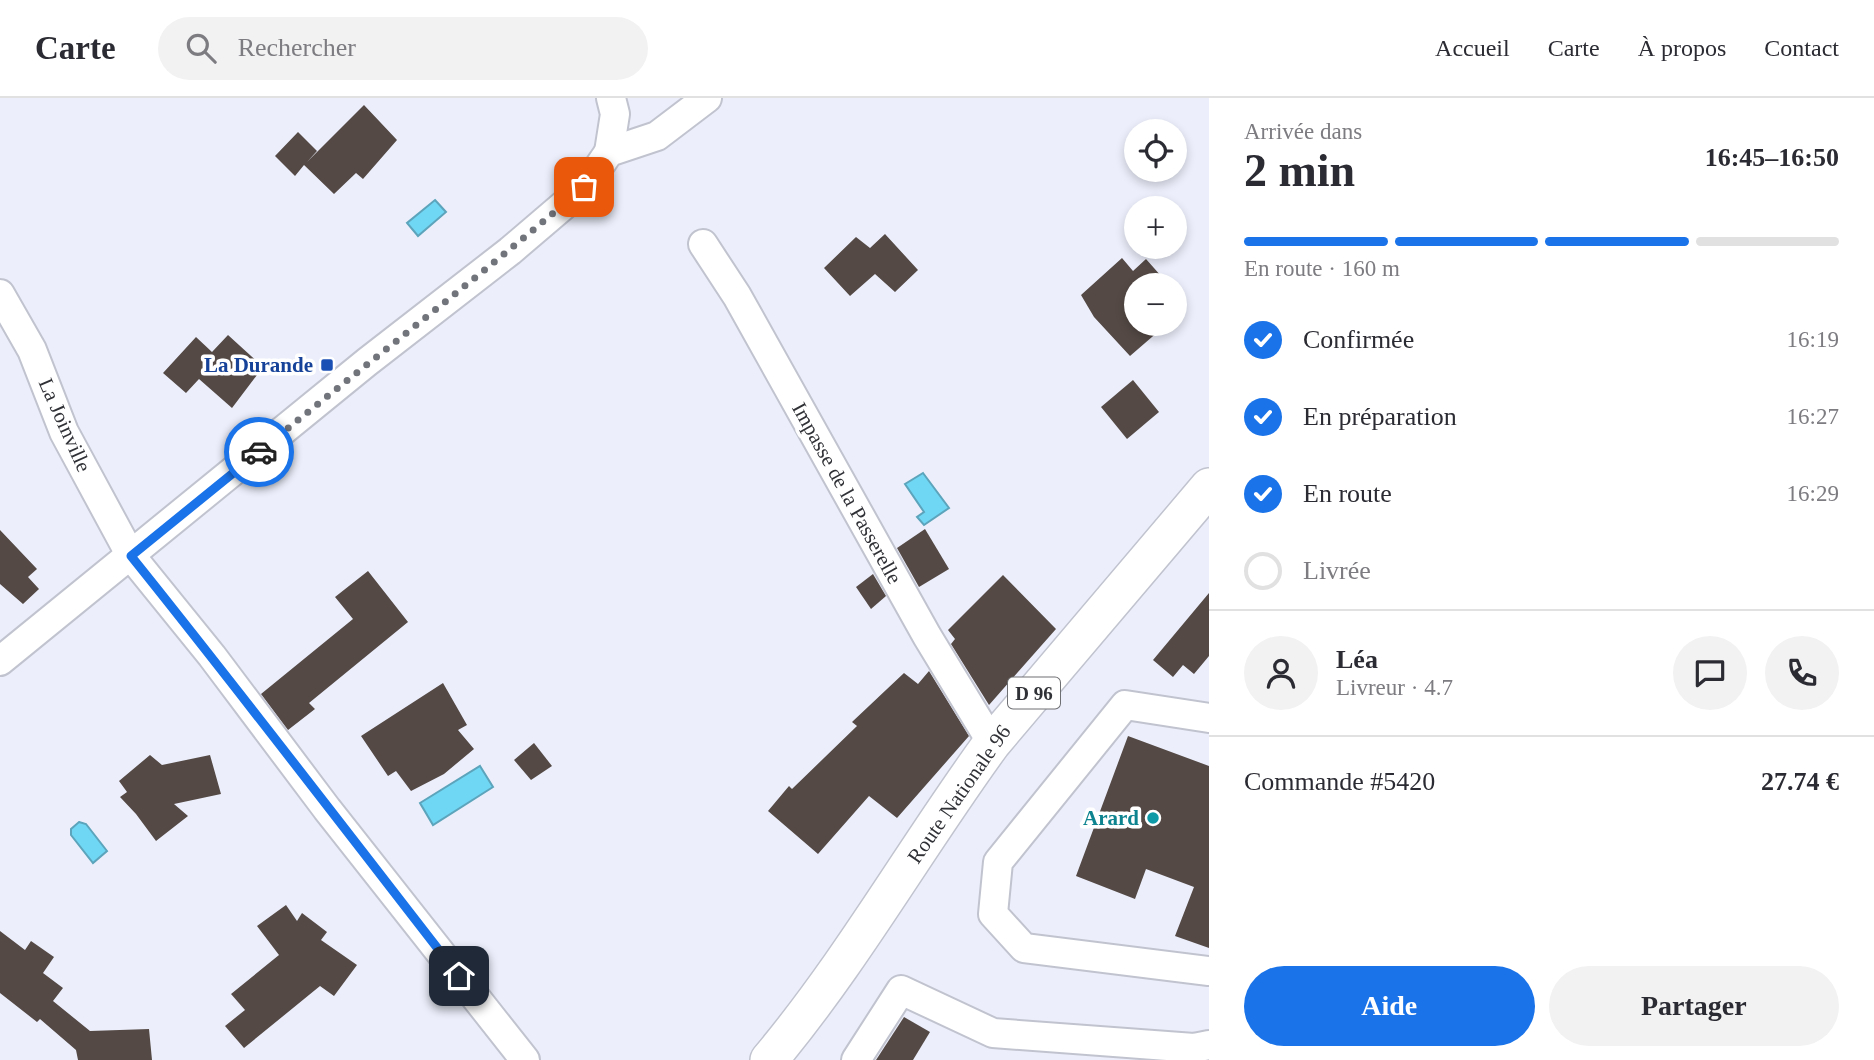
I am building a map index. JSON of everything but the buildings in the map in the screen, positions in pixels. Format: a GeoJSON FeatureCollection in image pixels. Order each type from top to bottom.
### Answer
{"type":"FeatureCollection","features":[{"type":"Feature","properties":{"kind":"main road","name":"Route Nationale 96"},"geometry":{"type":"LineString","coordinates":[[830,982],[992,743],[1209,487]]}},
{"type":"Feature","properties":{"kind":"main road","name":"D 96"},"geometry":{"type":"LineString","coordinates":[[769,1060],[830,982]]}},
{"type":"Feature","properties":{"kind":"main road","name":"D 96"},"geometry":{"type":"LineString","coordinates":[[796,1060],[830,982]]}},
{"type":"Feature","properties":{"kind":"street"},"geometry":{"type":"LineString","coordinates":[[0,661],[367,362],[510,251],[584,187],[609,152],[615,114],[611,98]]}},
{"type":"Feature","properties":{"kind":"street"},"geometry":{"type":"LineString","coordinates":[[609,152],[657,136],[707,98]]}},
{"type":"Feature","properties":{"kind":"street","name":"Impasse de la Passerelle"},"geometry":{"type":"LineString","coordinates":[[703,244],[737,296],[927,636],[992,743]]}},
{"type":"Feature","properties":{"kind":"street","name":"La Joinville"},"geometry":{"type":"LineString","coordinates":[[0,294],[32,350],[64,432],[131,556],[212,656],[327,809],[525,1060]]}},
{"type":"Feature","properties":{"kind":"street"},"geometry":{"type":"LineString","coordinates":[[1209,718],[1125,705],[998,862],[993,914],[1024,948],[1209,971]]}},
{"type":"Feature","properties":{"kind":"street"},"geometry":{"type":"LineString","coordinates":[[856,1060],[901,990],[993,1033],[1194,1048],[1209,1045]]}},
{"type":"Feature","properties":{"kind":"water"},"geometry":{"type":"Polygon","coordinates":[[[435,200],[446,212],[418,236],[407,223],[435,200]]]}},
{"type":"Feature","properties":{"kind":"water"},"geometry":{"type":"Polygon","coordinates":[[[923,473],[949,508],[924,525],[917,517],[924,512],[905,484],[923,473]]]}},
{"type":"Feature","properties":{"kind":"water"},"geometry":{"type":"Polygon","coordinates":[[[480,766],[493,787],[433,825],[420,803],[480,766]]]}},
{"type":"Feature","properties":{"kind":"water"},"geometry":{"type":"Polygon","coordinates":[[[79,822],[86,824],[107,851],[93,863],[71,835],[71,829],[79,822]]]}},
{"type":"Feature","properties":{"kind":"way so far"},"geometry":{"type":"LineString","coordinates":[[259,452],[367,362],[510,251],[584,187]]}},
{"type":"Feature","properties":{"kind":"place","name":"La Durande"},"geometry":{"type":"Point","coordinates":[327,365]}},
{"type":"Feature","properties":{"kind":"place","name":"Arard"},"geometry":{"type":"Point","coordinates":[1153,818]}},
{"type":"Feature","properties":{"kind":"route"},"geometry":{"type":"LineString","coordinates":[[259,452],[131,556],[212,656],[327,809],[459,976]]}}]}
